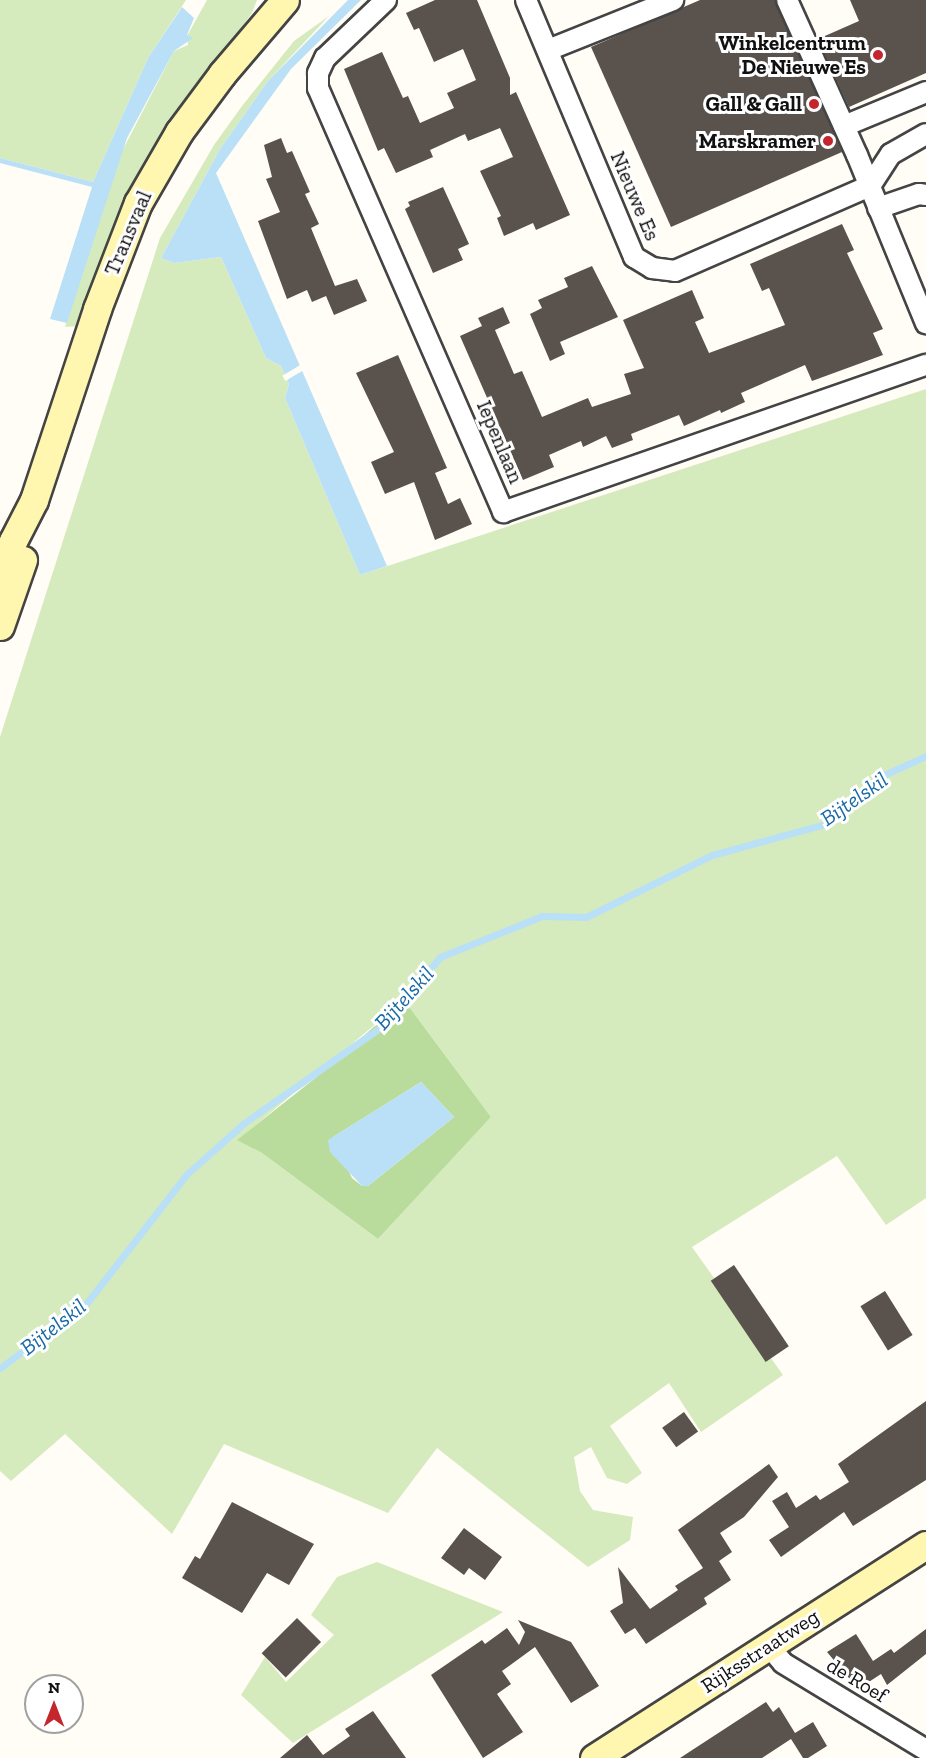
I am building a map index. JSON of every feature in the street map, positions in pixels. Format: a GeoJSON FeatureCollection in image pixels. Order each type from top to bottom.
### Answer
{"type":"FeatureCollection","features":[{"type":"Feature","properties":{"kind":"street","name":"Transvaal"},"geometry":{"type":"LineString","coordinates":[[0,580],[13,542],[34,500],[97,309],[138,203],[186,122],[222,74],[285,0]]}},
{"type":"Feature","properties":{"kind":"street","name":"Iepenlaan"},"geometry":{"type":"LineString","coordinates":[[386,0],[325,58],[318,73],[318,88],[503,512],[926,365]]}},
{"type":"Feature","properties":{"kind":"street","name":"Nieuwe Es"},"geometry":{"type":"LineString","coordinates":[[525,0],[634,257],[652,268],[675,271],[870,186]]}},
{"type":"Feature","properties":{"kind":"street"},"geometry":{"type":"LineString","coordinates":[[548,50],[673,0]]}},
{"type":"Feature","properties":{"kind":"street"},"geometry":{"type":"LineString","coordinates":[[787,0],[870,186],[926,323]]}},
{"type":"Feature","properties":{"kind":"street"},"geometry":{"type":"LineString","coordinates":[[844,126],[926,92]]}},
{"type":"Feature","properties":{"kind":"street"},"geometry":{"type":"LineString","coordinates":[[870,186],[891,154],[926,134]]}},
{"type":"Feature","properties":{"kind":"street"},"geometry":{"type":"LineString","coordinates":[[878,208],[919,194],[926,195]]}},
{"type":"Feature","properties":{"kind":"street","name":"Transvaal"},"geometry":{"type":"LineString","coordinates":[[0,626],[27,549],[34,500]]}},
{"type":"Feature","properties":{"kind":"street","name":"Rijksstraatweg"},"geometry":{"type":"LineString","coordinates":[[594,1758],[926,1545]]}},
{"type":"Feature","properties":{"kind":"street","name":"de Roef"},"geometry":{"type":"LineString","coordinates":[[768,1646],[783,1663],[926,1750]]}},
{"type":"Feature","properties":{"kind":"green space"},"geometry":{"type":"Polygon","coordinates":[[[0,0],[186,0],[148,58],[93,182],[0,158],[0,0]]]}},
{"type":"Feature","properties":{"kind":"green space"},"geometry":{"type":"Polygon","coordinates":[[[207,0],[257,0],[252,13],[204,80],[80,326],[65,327],[117,161],[174,51],[188,45],[187,36],[207,0]]]}},
{"type":"Feature","properties":{"kind":"green space"},"geometry":{"type":"Polygon","coordinates":[[[329,16],[268,81],[220,149],[161,258],[174,263],[221,257],[266,358],[281,366],[289,384],[285,398],[360,575],[926,389],[926,1198],[886,1225],[837,1156],[692,1247],[783,1375],[701,1432],[669,1383],[610,1426],[642,1473],[627,1484],[607,1478],[591,1447],[574,1457],[580,1491],[593,1510],[633,1517],[630,1540],[588,1567],[437,1448],[388,1513],[224,1444],[172,1534],[65,1434],[11,1481],[0,1471],[0,737],[160,238],[214,145],[294,41],[329,16]],[[404,1000],[238,1140],[262,1153],[378,1239],[491,1117],[404,1000]]]}},
{"type":"Feature","properties":{"kind":"green space"},"geometry":{"type":"Polygon","coordinates":[[[404,1000],[491,1117],[378,1239],[262,1153],[237,1140],[323,1072],[404,1000]],[[421,1082],[333,1137],[352,1178],[362,1186],[368,1186],[454,1117],[421,1082]]]}},
{"type":"Feature","properties":{"kind":"green space"},"geometry":{"type":"Polygon","coordinates":[[[377,1562],[503,1612],[293,1743],[241,1695],[265,1657],[286,1682],[334,1635],[311,1615],[337,1577],[377,1562]]]}},
{"type":"Feature","properties":{"kind":"water"},"geometry":{"type":"Polygon","coordinates":[[[348,0],[361,0],[291,69],[216,173],[387,566],[360,575],[285,398],[289,384],[281,366],[266,358],[221,257],[174,263],[161,258],[220,149],[268,81],[348,0]]]}},
{"type":"Feature","properties":{"kind":"water"},"geometry":{"type":"Polygon","coordinates":[[[182,7],[194,18],[187,35],[193,38],[174,51],[127,138],[67,323],[50,319],[92,187],[0,163],[0,158],[93,182],[148,58],[182,7]]]}},
{"type":"Feature","properties":{"kind":"water"},"geometry":{"type":"Polygon","coordinates":[[[421,1082],[454,1117],[368,1186],[362,1186],[330,1152],[328,1140],[421,1082]]]}},
{"type":"Feature","properties":{"kind":"pier"},"geometry":{"type":"Polygon","coordinates":[[[302,364],[305,369],[285,381],[282,376],[302,364]]]}},
{"type":"Feature","properties":{"kind":"building"},"geometry":{"type":"Polygon","coordinates":[[[435,0],[477,0],[510,78],[510,95],[516,92],[570,215],[536,230],[533,223],[504,236],[497,218],[501,216],[480,171],[513,157],[500,128],[468,141],[465,134],[430,150],[433,157],[396,173],[384,148],[378,151],[344,69],[382,52],[403,98],[408,96],[420,123],[454,108],[447,93],[476,80],[463,49],[434,62],[419,28],[414,30],[406,13],[435,0]]]}},
{"type":"Feature","properties":{"kind":"building"},"geometry":{"type":"Polygon","coordinates":[[[700,0],[775,0],[842,152],[671,227],[591,47],[700,0]]]}},
{"type":"Feature","properties":{"kind":"building","name":"Winkelcentrum De Nieuwe Es"},"geometry":{"type":"Polygon","coordinates":[[[850,0],[926,0],[926,73],[849,107],[818,39],[859,21],[850,0]]]}},
{"type":"Feature","properties":{"kind":"building"},"geometry":{"type":"Polygon","coordinates":[[[281,138],[287,153],[292,151],[310,192],[305,194],[319,224],[311,228],[335,286],[357,279],[367,301],[334,315],[326,296],[312,302],[307,290],[287,299],[258,221],[280,212],[266,179],[272,177],[264,145],[281,138]]]}},
{"type":"Feature","properties":{"kind":"building"},"geometry":{"type":"Polygon","coordinates":[[[443,187],[469,244],[458,249],[463,260],[433,273],[405,209],[410,206],[408,202],[443,187]]]}},
{"type":"Feature","properties":{"kind":"building"},"geometry":{"type":"Polygon","coordinates":[[[842,224],[854,250],[847,253],[883,329],[873,333],[883,355],[812,381],[805,365],[741,393],[745,402],[721,413],[720,410],[684,426],[679,415],[631,434],[633,440],[612,448],[606,436],[583,447],[581,441],[549,455],[554,467],[523,480],[460,336],[482,326],[478,318],[503,307],[510,323],[495,330],[514,374],[522,371],[542,417],[588,398],[592,407],[631,394],[624,374],[644,368],[623,320],[692,290],[704,318],[695,322],[709,353],[785,325],[769,288],[762,291],[750,264],[842,224]]]}},
{"type":"Feature","properties":{"kind":"building"},"geometry":{"type":"Polygon","coordinates":[[[592,266],[618,317],[560,342],[565,354],[550,361],[530,314],[542,308],[538,300],[568,287],[564,278],[592,266]]]}},
{"type":"Feature","properties":{"kind":"building"},"geometry":{"type":"Polygon","coordinates":[[[398,355],[447,468],[435,473],[448,504],[460,498],[472,524],[435,540],[414,482],[385,494],[371,462],[394,452],[356,373],[398,355]]]}},
{"type":"Feature","properties":{"kind":"building"},"geometry":{"type":"Polygon","coordinates":[[[734,1265],[789,1346],[766,1362],[711,1281],[734,1265]]]}},
{"type":"Feature","properties":{"kind":"building"},"geometry":{"type":"Polygon","coordinates":[[[885,1291],[913,1335],[888,1350],[860,1306],[885,1291]]]}},
{"type":"Feature","properties":{"kind":"building"},"geometry":{"type":"Polygon","coordinates":[[[926,1401],[926,1480],[853,1526],[844,1512],[781,1557],[769,1540],[789,1527],[772,1501],[787,1492],[796,1508],[816,1495],[820,1500],[849,1482],[838,1464],[926,1401]]]}},
{"type":"Feature","properties":{"kind":"building"},"geometry":{"type":"Polygon","coordinates":[[[684,1412],[698,1431],[676,1447],[662,1428],[684,1412]]]}},
{"type":"Feature","properties":{"kind":"building"},"geometry":{"type":"Polygon","coordinates":[[[769,1464],[778,1477],[744,1517],[720,1533],[732,1552],[719,1561],[731,1580],[704,1598],[707,1604],[646,1644],[635,1628],[625,1634],[610,1611],[623,1603],[618,1567],[650,1609],[678,1590],[675,1586],[703,1568],[678,1530],[769,1464]]]}},
{"type":"Feature","properties":{"kind":"building"},"geometry":{"type":"Polygon","coordinates":[[[232,1502],[314,1544],[289,1585],[267,1573],[242,1613],[182,1578],[195,1556],[200,1559],[232,1502]]]}},
{"type":"Feature","properties":{"kind":"building"},"geometry":{"type":"Polygon","coordinates":[[[464,1528],[502,1557],[485,1580],[469,1568],[464,1575],[441,1558],[464,1528]]]}},
{"type":"Feature","properties":{"kind":"building"},"geometry":{"type":"Polygon","coordinates":[[[297,1618],[321,1642],[286,1677],[262,1653],[297,1618]]]}},
{"type":"Feature","properties":{"kind":"building"},"geometry":{"type":"Polygon","coordinates":[[[518,1620],[571,1642],[599,1686],[571,1703],[535,1647],[502,1671],[511,1684],[497,1694],[523,1732],[483,1758],[431,1675],[482,1640],[485,1644],[507,1628],[519,1645],[525,1632],[518,1620]]]}},
{"type":"Feature","properties":{"kind":"building"},"geometry":{"type":"Polygon","coordinates":[[[926,1629],[926,1654],[887,1685],[881,1674],[858,1689],[827,1652],[856,1634],[873,1661],[891,1649],[894,1653],[926,1629]]]}},
{"type":"Feature","properties":{"kind":"building"},"geometry":{"type":"Polygon","coordinates":[[[766,1702],[773,1712],[779,1707],[795,1733],[813,1722],[827,1746],[808,1758],[803,1758],[791,1739],[762,1758],[680,1758],[766,1702]]]}},
{"type":"Feature","properties":{"kind":"building"},"geometry":{"type":"Polygon","coordinates":[[[373,1711],[406,1758],[280,1758],[307,1735],[323,1755],[350,1736],[345,1729],[373,1711]]]}},
{"type":"Feature","properties":{"kind":"waterway","name":"Bijtelskil"},"geometry":{"type":"LineString","coordinates":[[0,1368],[86,1304],[187,1174],[244,1123],[384,1025],[440,957],[542,916],[586,917],[712,855],[825,824],[877,778],[926,756]]}},
{"type":"Feature","properties":{"kind":"place","name":"Winkelcentrum De Nieuwe Es"},"geometry":{"type":"Point","coordinates":[878,55]}},
{"type":"Feature","properties":{"kind":"place","name":"Gall & Gall"},"geometry":{"type":"Point","coordinates":[814,104]}},
{"type":"Feature","properties":{"kind":"place","name":"Marskramer"},"geometry":{"type":"Point","coordinates":[828,141]}}]}
